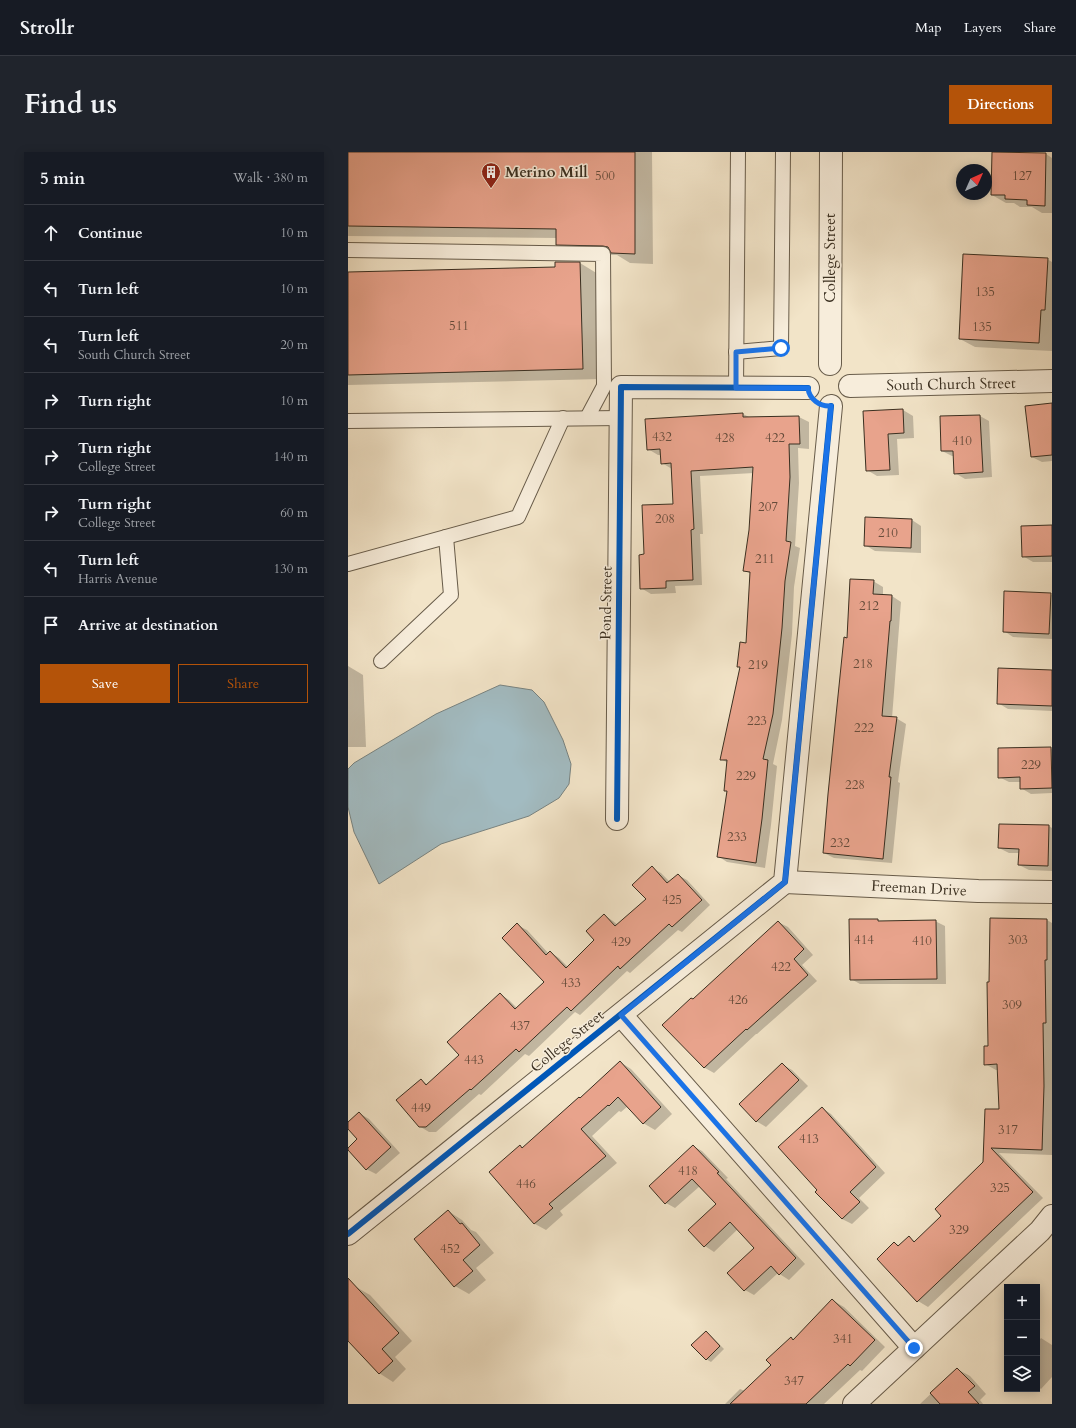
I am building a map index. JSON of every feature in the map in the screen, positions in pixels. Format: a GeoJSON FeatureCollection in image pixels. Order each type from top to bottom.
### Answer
{"type":"FeatureCollection","features":[{"type":"Feature","properties":{"kind":"street","name":"College Street"},"geometry":{"type":"LineString","coordinates":[[830,364],[831,152]]}},
{"type":"Feature","properties":{"kind":"street"},"geometry":{"type":"LineString","coordinates":[[830,364],[838,366],[844,371],[849,378],[850,386],[848,394],[843,401],[831,406],[819,404],[812,399],[807,383],[809,375],[814,369],[821,365],[830,364]]}},
{"type":"Feature","properties":{"kind":"street","name":"South Church Street"},"geometry":{"type":"LineString","coordinates":[[850,386],[1052,381]]}},
{"type":"Feature","properties":{"kind":"street"},"geometry":{"type":"LineString","coordinates":[[613,386],[808,388]]}},
{"type":"Feature","properties":{"kind":"street","name":"Pond Street"},"geometry":{"type":"LineString","coordinates":[[613,386],[621,418],[616,819]]}},
{"type":"Feature","properties":{"kind":"street"},"geometry":{"type":"LineString","coordinates":[[785,882],[831,406]]}},
{"type":"Feature","properties":{"kind":"street","name":"College Street"},"geometry":{"type":"LineString","coordinates":[[348,1234],[785,882]]}},
{"type":"Feature","properties":{"kind":"street","name":"Freeman Drive"},"geometry":{"type":"LineString","coordinates":[[785,882],[1052,892]]}},
{"type":"Feature","properties":{"kind":"street"},"geometry":{"type":"LineString","coordinates":[[621,1015],[914,1348]]}},
{"type":"Feature","properties":{"kind":"street"},"geometry":{"type":"LineString","coordinates":[[854,1404],[1040,1231],[1052,1216]]}},
{"type":"Feature","properties":{"kind":"lane"},"geometry":{"type":"LineString","coordinates":[[736,388],[738,152]]}},
{"type":"Feature","properties":{"kind":"lane"},"geometry":{"type":"LineString","coordinates":[[736,352],[781,348],[783,152]]}},
{"type":"Feature","properties":{"kind":"lane"},"geometry":{"type":"LineString","coordinates":[[348,250],[603,254],[613,386],[587,418]]}},
{"type":"Feature","properties":{"kind":"lane"},"geometry":{"type":"LineString","coordinates":[[348,564],[518,517],[563,418]]}},
{"type":"Feature","properties":{"kind":"lane"},"geometry":{"type":"LineString","coordinates":[[348,421],[621,418]]}},
{"type":"Feature","properties":{"kind":"lane"},"geometry":{"type":"LineString","coordinates":[[381,661],[451,596],[446,537]]}},
{"type":"Feature","properties":{"kind":"water"},"geometry":{"type":"Polygon","coordinates":[[[500,685],[532,690],[544,702],[563,740],[571,764],[569,784],[559,798],[529,816],[441,844],[379,884],[354,832],[348,807],[348,769],[354,763],[436,714],[500,685]]]}},
{"type":"Feature","properties":{"kind":"building","name":"Merino Mill"},"geometry":{"type":"Polygon","coordinates":[[[348,152],[635,152],[635,254],[611,253],[608,247],[603,246],[556,245],[556,229],[348,226],[348,152]]]}},
{"type":"Feature","properties":{"kind":"building"},"geometry":{"type":"Polygon","coordinates":[[[992,152],[1046,153],[1045,206],[1027,205],[1027,200],[1005,199],[1005,195],[992,195],[992,152]]]}},
{"type":"Feature","properties":{"kind":"building"},"geometry":{"type":"Polygon","coordinates":[[[963,254],[1048,258],[1045,310],[1041,310],[1039,343],[959,339],[963,254]]]}},
{"type":"Feature","properties":{"kind":"building"},"geometry":{"type":"Polygon","coordinates":[[[555,262],[580,262],[583,369],[348,375],[348,272],[555,267],[555,262]]]}},
{"type":"Feature","properties":{"kind":"building"},"geometry":{"type":"Polygon","coordinates":[[[1052,403],[1052,455],[1031,457],[1025,406],[1052,403]]]}},
{"type":"Feature","properties":{"kind":"building"},"geometry":{"type":"Polygon","coordinates":[[[903,409],[904,433],[888,434],[890,470],[866,471],[863,411],[903,409]]]}},
{"type":"Feature","properties":{"kind":"building"},"geometry":{"type":"Polygon","coordinates":[[[743,413],[743,417],[799,416],[800,444],[789,444],[790,477],[786,541],[791,542],[785,581],[782,628],[773,714],[763,759],[768,760],[756,863],[717,857],[727,791],[724,791],[727,760],[720,760],[740,667],[737,667],[740,642],[746,643],[750,572],[743,571],[749,530],[753,467],[691,471],[694,529],[691,530],[693,580],[666,581],[666,588],[640,589],[639,555],[644,554],[642,505],[673,504],[671,463],[661,464],[660,449],[647,450],[645,419],[743,413]]]}},
{"type":"Feature","properties":{"kind":"building"},"geometry":{"type":"Polygon","coordinates":[[[980,415],[983,472],[954,474],[953,451],[941,451],[940,416],[980,415]]]}},
{"type":"Feature","properties":{"kind":"building"},"geometry":{"type":"Polygon","coordinates":[[[865,517],[912,519],[911,548],[864,546],[865,517]]]}},
{"type":"Feature","properties":{"kind":"building"},"geometry":{"type":"Polygon","coordinates":[[[1052,525],[1052,556],[1022,557],[1021,526],[1052,525]]]}},
{"type":"Feature","properties":{"kind":"building"},"geometry":{"type":"Polygon","coordinates":[[[850,579],[874,580],[873,594],[892,595],[882,716],[897,717],[889,777],[891,777],[883,859],[823,853],[844,637],[847,638],[850,579]]]}},
{"type":"Feature","properties":{"kind":"building"},"geometry":{"type":"Polygon","coordinates":[[[1004,591],[1051,593],[1049,634],[1003,632],[1004,591]]]}},
{"type":"Feature","properties":{"kind":"building"},"geometry":{"type":"Polygon","coordinates":[[[998,668],[1052,670],[1052,706],[997,704],[998,668]]]}},
{"type":"Feature","properties":{"kind":"building"},"geometry":{"type":"Polygon","coordinates":[[[1051,747],[1052,788],[1020,789],[1020,777],[998,778],[998,748],[1051,747]]]}},
{"type":"Feature","properties":{"kind":"building"},"geometry":{"type":"Polygon","coordinates":[[[999,824],[1049,825],[1048,866],[1018,865],[1019,849],[998,848],[999,824]]]}},
{"type":"Feature","properties":{"kind":"building"},"geometry":{"type":"Polygon","coordinates":[[[652,866],[667,883],[678,874],[702,900],[672,927],[669,924],[620,969],[618,966],[571,1011],[567,1007],[519,1052],[516,1049],[471,1090],[470,1089],[426,1127],[419,1127],[396,1100],[421,1079],[426,1085],[459,1055],[447,1042],[500,993],[515,1009],[544,982],[502,938],[517,923],[546,955],[550,951],[566,968],[594,940],[586,931],[604,914],[615,926],[646,899],[632,885],[652,866]]]}},
{"type":"Feature","properties":{"kind":"building"},"geometry":{"type":"Polygon","coordinates":[[[990,918],[1047,919],[1047,960],[1045,960],[1046,1023],[1043,1023],[1044,1086],[1042,1150],[991,1148],[1033,1192],[917,1302],[877,1259],[894,1242],[898,1246],[909,1236],[914,1242],[941,1216],[935,1209],[983,1162],[985,1109],[999,1109],[997,1064],[984,1065],[984,1046],[988,1046],[987,982],[989,982],[990,918]]]}},
{"type":"Feature","properties":{"kind":"building"},"geometry":{"type":"Polygon","coordinates":[[[849,919],[878,919],[878,921],[936,920],[937,979],[850,980],[849,919]]]}},
{"type":"Feature","properties":{"kind":"building"},"geometry":{"type":"Polygon","coordinates":[[[778,921],[804,949],[794,959],[808,975],[704,1068],[662,1025],[691,998],[693,999],[778,921]]]}},
{"type":"Feature","properties":{"kind":"building"},"geometry":{"type":"Polygon","coordinates":[[[620,1061],[661,1107],[643,1124],[618,1097],[581,1129],[606,1156],[549,1204],[553,1208],[534,1224],[489,1172],[520,1145],[522,1148],[620,1061]]]}},
{"type":"Feature","properties":{"kind":"building"},"geometry":{"type":"Polygon","coordinates":[[[782,1063],[799,1080],[756,1122],[739,1104],[782,1063]]]}},
{"type":"Feature","properties":{"kind":"building"},"geometry":{"type":"Polygon","coordinates":[[[822,1107],[876,1167],[850,1192],[860,1202],[842,1219],[815,1192],[817,1190],[778,1147],[822,1107]]]}},
{"type":"Feature","properties":{"kind":"building"},"geometry":{"type":"Polygon","coordinates":[[[359,1112],[391,1147],[366,1170],[348,1150],[348,1148],[357,1139],[348,1129],[348,1122],[359,1112]]]}},
{"type":"Feature","properties":{"kind":"building"},"geometry":{"type":"Polygon","coordinates":[[[693,1145],[796,1258],[779,1275],[771,1266],[744,1291],[727,1273],[754,1248],[730,1222],[704,1247],[688,1230],[716,1204],[692,1179],[665,1204],[649,1186],[693,1145]]]}},
{"type":"Feature","properties":{"kind":"building"},"geometry":{"type":"Polygon","coordinates":[[[448,1210],[460,1224],[462,1223],[480,1245],[463,1260],[473,1271],[454,1287],[414,1239],[448,1210]]]}},
{"type":"Feature","properties":{"kind":"building"},"geometry":{"type":"Polygon","coordinates":[[[348,1278],[399,1333],[382,1349],[393,1361],[379,1374],[348,1341],[348,1278]]]}},
{"type":"Feature","properties":{"kind":"building"},"geometry":{"type":"Polygon","coordinates":[[[832,1299],[875,1340],[850,1366],[848,1364],[806,1404],[730,1404],[771,1365],[766,1360],[791,1337],[793,1340],[832,1299]]]}},
{"type":"Feature","properties":{"kind":"building"},"geometry":{"type":"Polygon","coordinates":[[[706,1331],[720,1346],[706,1360],[691,1345],[706,1331]]]}},
{"type":"Feature","properties":{"kind":"building"},"geometry":{"type":"Polygon","coordinates":[[[957,1368],[975,1386],[968,1392],[979,1404],[940,1404],[930,1393],[957,1368]]]}},
{"type":"Feature","properties":{"kind":"cycle path"},"geometry":{"type":"LineString","coordinates":[[617,819],[621,387],[808,388]]}},
{"type":"Feature","properties":{"kind":"cycle path"},"geometry":{"type":"LineString","coordinates":[[348,1234],[785,882],[831,406]]}},
{"type":"Feature","properties":{"kind":"place","name":"Merino Mill"},"geometry":{"type":"Point","coordinates":[491,189]}},
{"type":"Feature","properties":{"kind":"route"},"geometry":{"type":"LineString","coordinates":[[781,348],[736,352],[736,388],[808,388],[808,392],[812,399],[819,404],[831,406],[785,882],[621,1015],[914,1348]]}}]}
